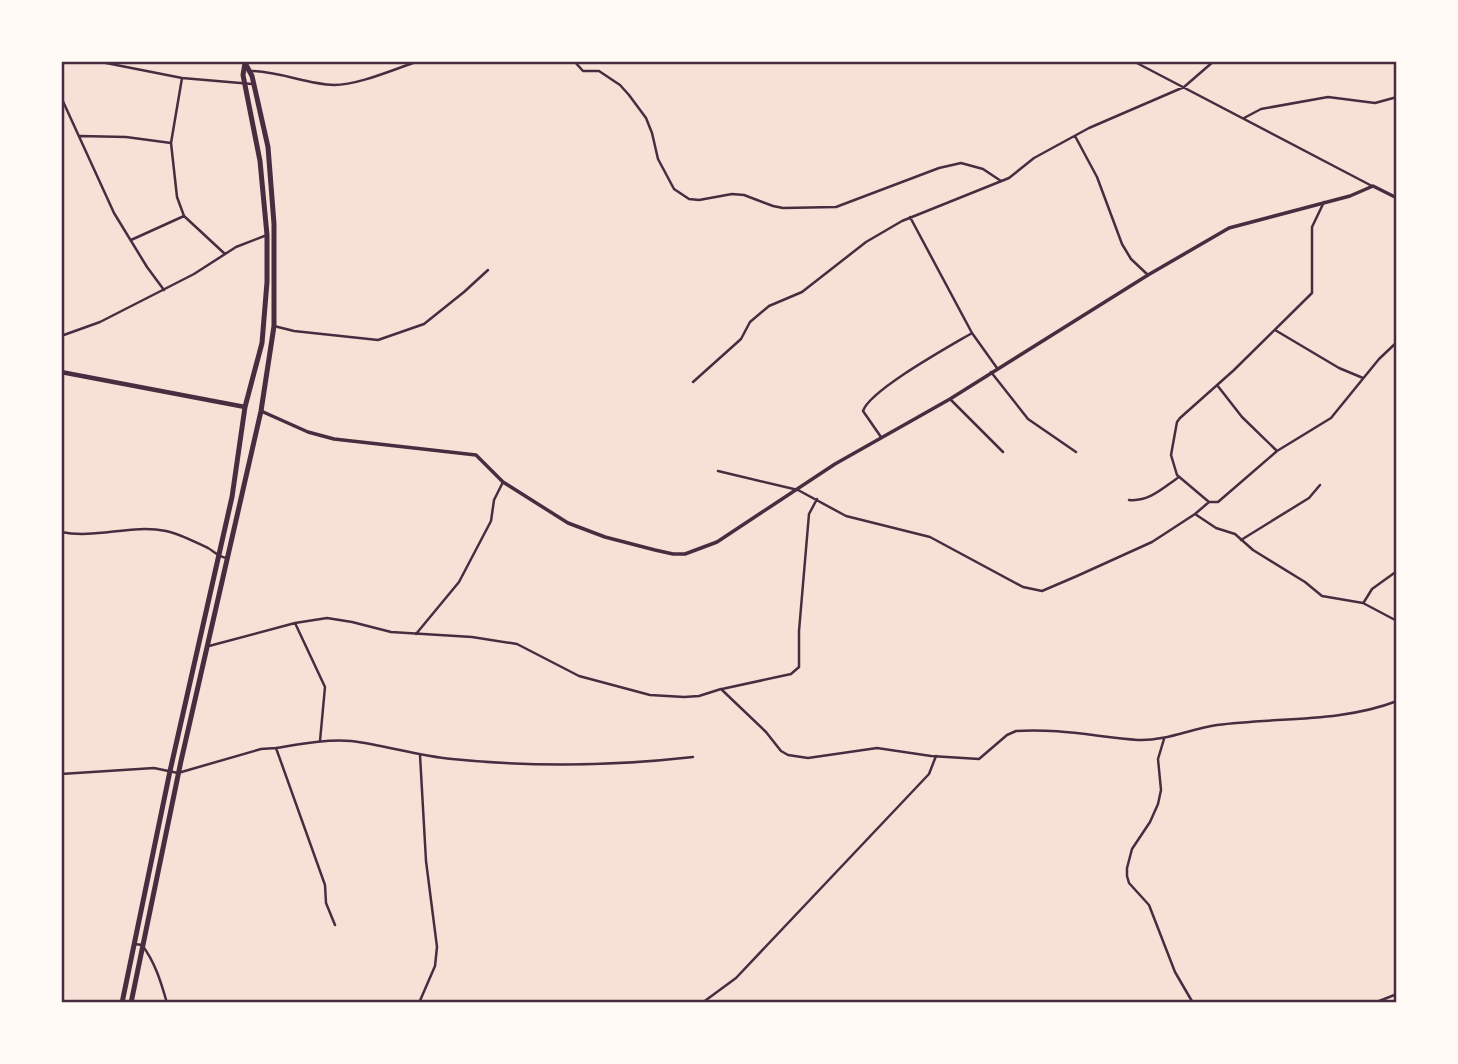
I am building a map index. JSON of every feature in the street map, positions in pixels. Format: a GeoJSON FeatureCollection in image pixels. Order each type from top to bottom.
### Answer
{"type":"FeatureCollection","features":[{"type":"Feature","properties":{"kind":"highway"},"geometry":{"type":"LineString","coordinates":[[122,1003],[170,771],[232,497],[245,407],[265,344],[274,326],[272,197],[268,147],[254,84],[244,62]]}},
{"type":"Feature","properties":{"kind":"highway"},"geometry":{"type":"LineString","coordinates":[[131,1003],[178,773],[261,411],[267,235],[260,161],[245,84],[247,71]]}},
{"type":"Feature","properties":{"kind":"highway"},"geometry":{"type":"LineString","coordinates":[[249,391],[263,394]]}},
{"type":"Feature","properties":{"kind":"highway"},"geometry":{"type":"LineString","coordinates":[[242,428],[255,431]]}},
{"type":"Feature","properties":{"kind":"highway"},"geometry":{"type":"LineString","coordinates":[[232,497],[240,499]]}},
{"type":"Feature","properties":{"kind":"highway"},"geometry":{"type":"LineString","coordinates":[[159,826],[167,828]]}},
{"type":"Feature","properties":{"kind":"main road"},"geometry":{"type":"LineString","coordinates":[[61,372],[245,407]]}},
{"type":"Feature","properties":{"kind":"street"},"geometry":{"type":"LineString","coordinates":[[96,61],[182,78],[254,84]]}},
{"type":"Feature","properties":{"kind":"street"},"geometry":{"type":"LineString","coordinates":[[247,71],[285,74],[321,84],[336,85],[419,61]]}},
{"type":"Feature","properties":{"kind":"street"},"geometry":{"type":"LineString","coordinates":[[574,61],[583,71],[599,71],[620,85],[629,95],[646,118],[658,159],[674,189],[689,199],[699,200],[732,194],[744,195],[783,208],[836,207],[939,168],[961,163],[983,169],[1000,181]]}},
{"type":"Feature","properties":{"kind":"street"},"geometry":{"type":"LineString","coordinates":[[1133,61],[1397,198]]}},
{"type":"Feature","properties":{"kind":"street"},"geometry":{"type":"LineString","coordinates":[[693,382],[741,339],[750,323],[769,306],[802,292],[852,251],[910,217],[1000,181],[1034,158],[1075,136],[1184,87],[1214,61]]}},
{"type":"Feature","properties":{"kind":"street"},"geometry":{"type":"LineString","coordinates":[[182,78],[171,144],[174,181],[184,216],[225,254]]}},
{"type":"Feature","properties":{"kind":"street"},"geometry":{"type":"LineString","coordinates":[[61,97],[98,183],[164,290]]}},
{"type":"Feature","properties":{"kind":"street"},"geometry":{"type":"LineString","coordinates":[[1244,118],[1261,109],[1328,97],[1375,103],[1397,97]]}},
{"type":"Feature","properties":{"kind":"street"},"geometry":{"type":"LineString","coordinates":[[80,136],[126,137],[171,144]]}},
{"type":"Feature","properties":{"kind":"street"},"geometry":{"type":"LineString","coordinates":[[1075,136],[1097,177],[1122,244],[1131,259],[1148,275]]}},
{"type":"Feature","properties":{"kind":"street"},"geometry":{"type":"LineString","coordinates":[[261,411],[308,432],[334,439],[477,455],[503,482],[568,523],[605,537],[673,554],[701,550],[835,464],[950,399],[1148,275],[1229,228],[1350,196],[1373,186]]}},
{"type":"Feature","properties":{"kind":"street"},"geometry":{"type":"LineString","coordinates":[[1324,202],[1312,228],[1312,293],[1177,422],[1171,455],[1174,469],[1179,477],[1209,502],[1218,502],[1276,451],[1331,418],[1397,342]]}},
{"type":"Feature","properties":{"kind":"street"},"geometry":{"type":"LineString","coordinates":[[131,240],[184,216]]}},
{"type":"Feature","properties":{"kind":"street"},"geometry":{"type":"LineString","coordinates":[[910,217],[972,333],[997,368]]}},
{"type":"Feature","properties":{"kind":"street"},"geometry":{"type":"LineString","coordinates":[[61,335],[100,322],[194,274],[246,242],[267,235]]}},
{"type":"Feature","properties":{"kind":"street"},"geometry":{"type":"LineString","coordinates":[[274,326],[294,331],[378,340],[424,324],[488,270]]}},
{"type":"Feature","properties":{"kind":"street"},"geometry":{"type":"LineString","coordinates":[[1275,330],[1339,368],[1363,378]]}},
{"type":"Feature","properties":{"kind":"street"},"geometry":{"type":"LineString","coordinates":[[881,437],[863,411],[867,402],[972,333]]}},
{"type":"Feature","properties":{"kind":"street"},"geometry":{"type":"LineString","coordinates":[[991,372],[1028,419],[1076,452]]}},
{"type":"Feature","properties":{"kind":"street"},"geometry":{"type":"LineString","coordinates":[[1217,385],[1242,417],[1276,451]]}},
{"type":"Feature","properties":{"kind":"street"},"geometry":{"type":"LineString","coordinates":[[950,399],[1003,452]]}},
{"type":"Feature","properties":{"kind":"street"},"geometry":{"type":"LineString","coordinates":[[718,471],[797,490],[846,516],[930,537],[1037,592],[1152,542],[1209,502]]}},
{"type":"Feature","properties":{"kind":"street"},"geometry":{"type":"LineString","coordinates":[[1129,500],[1149,498],[1179,477]]}},
{"type":"Feature","properties":{"kind":"street"},"geometry":{"type":"LineString","coordinates":[[416,634],[459,582],[491,521],[494,500],[503,482]]}},
{"type":"Feature","properties":{"kind":"street"},"geometry":{"type":"LineString","coordinates":[[1241,540],[1309,498],[1320,485]]}},
{"type":"Feature","properties":{"kind":"street"},"geometry":{"type":"LineString","coordinates":[[207,647],[295,623],[327,618],[391,632],[472,637],[517,644],[579,676],[650,695],[699,696],[791,674],[799,667],[799,631],[809,514],[817,499]]}},
{"type":"Feature","properties":{"kind":"street"},"geometry":{"type":"LineString","coordinates":[[1195,514],[1216,528],[1235,534],[1322,596],[1363,603],[1397,621]]}},
{"type":"Feature","properties":{"kind":"street"},"geometry":{"type":"LineString","coordinates":[[61,532],[92,535],[128,530],[168,531],[208,549],[219,557],[227,558]]}},
{"type":"Feature","properties":{"kind":"street"},"geometry":{"type":"LineString","coordinates":[[1363,603],[1372,589],[1397,571]]}},
{"type":"Feature","properties":{"kind":"street"},"geometry":{"type":"LineString","coordinates":[[295,623],[325,687],[320,741]]}},
{"type":"Feature","properties":{"kind":"street"},"geometry":{"type":"LineString","coordinates":[[721,689],[766,732],[781,751],[788,755],[808,758],[877,748],[936,756],[981,758],[1007,735],[1016,731],[1094,734],[1138,740],[1164,739],[1221,724],[1352,714],[1397,701]]}},
{"type":"Feature","properties":{"kind":"street"},"geometry":{"type":"LineString","coordinates":[[1164,739],[1157,758],[1161,790],[1158,804],[1132,849],[1127,876],[1129,883],[1149,905],[1175,972],[1193,1003]]}},
{"type":"Feature","properties":{"kind":"street"},"geometry":{"type":"LineString","coordinates":[[61,774],[153,768],[178,773],[261,750],[320,741],[349,741],[462,760],[587,764],[693,757]]}},
{"type":"Feature","properties":{"kind":"street"},"geometry":{"type":"LineString","coordinates":[[276,748],[325,886],[326,903],[335,925]]}},
{"type":"Feature","properties":{"kind":"street"},"geometry":{"type":"LineString","coordinates":[[419,1003],[435,966],[438,947],[429,890],[420,755]]}},
{"type":"Feature","properties":{"kind":"street"},"geometry":{"type":"LineString","coordinates":[[702,1003],[736,978],[929,774],[936,756]]}},
{"type":"Feature","properties":{"kind":"street"},"geometry":{"type":"LineString","coordinates":[[134,944],[142,945],[154,964],[167,1003]]}},
{"type":"Feature","properties":{"kind":"street"},"geometry":{"type":"LineString","coordinates":[[1374,1003],[1397,994]]}}]}
